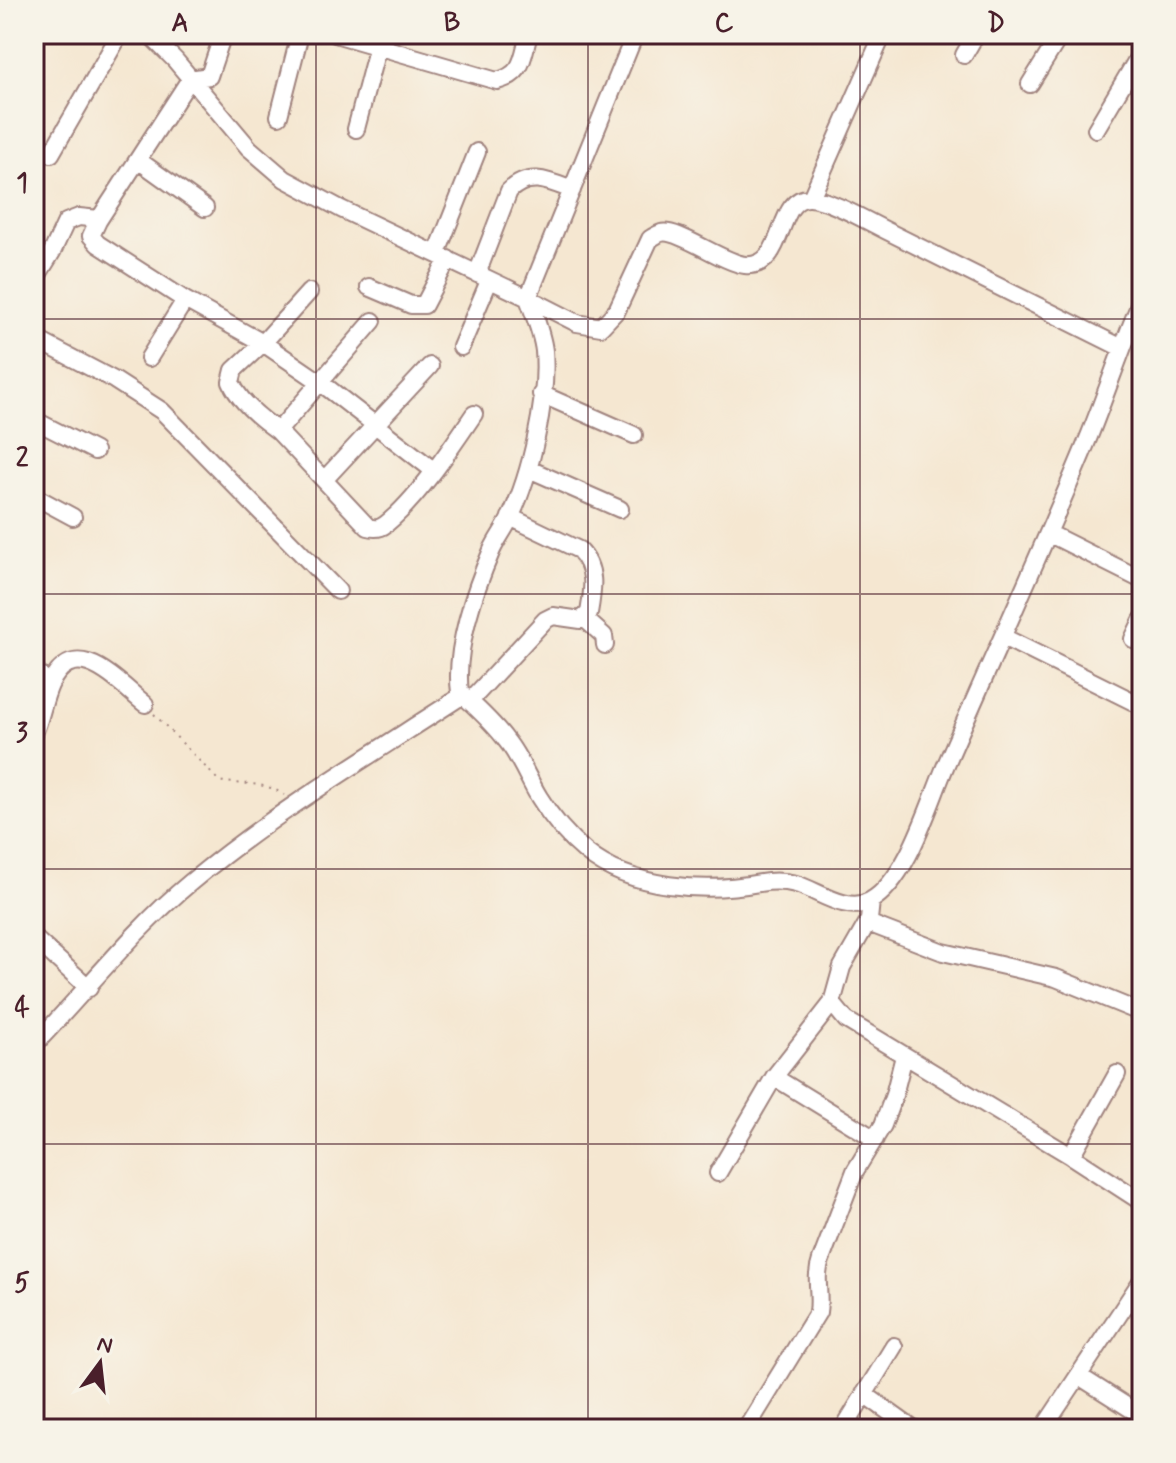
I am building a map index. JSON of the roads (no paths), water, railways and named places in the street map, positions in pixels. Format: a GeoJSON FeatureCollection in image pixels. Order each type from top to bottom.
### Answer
{"type":"FeatureCollection","features":[{"type":"Feature","properties":{"kind":"street"},"geometry":{"type":"LineString","coordinates":[[51,154],[120,34]]}},
{"type":"Feature","properties":{"kind":"street"},"geometry":{"type":"LineString","coordinates":[[149,34],[249,148],[271,169],[302,190],[577,323],[601,327],[617,310],[650,239],[660,233],[677,235],[725,260],[758,264],[766,259],[776,242],[791,207],[799,199],[811,198],[883,229],[1122,348]]}},
{"type":"Feature","properties":{"kind":"street"},"geometry":{"type":"LineString","coordinates":[[223,34],[209,76],[190,79],[91,236],[98,244],[185,300],[263,343],[320,382],[433,470]]}},
{"type":"Feature","properties":{"kind":"street"},"geometry":{"type":"LineString","coordinates":[[279,116],[300,34]]}},
{"type":"Feature","properties":{"kind":"street"},"geometry":{"type":"LineString","coordinates":[[335,34],[379,40],[497,81],[511,77],[520,67],[529,34]]}},
{"type":"Feature","properties":{"kind":"street"},"geometry":{"type":"LineString","coordinates":[[635,34],[528,298],[544,350],[534,454],[473,604],[459,659],[458,677],[466,698],[508,742],[541,800],[559,824],[586,852],[610,868],[647,880],[680,886],[723,887],[772,881],[797,884],[851,904],[871,901]]}},
{"type":"Feature","properties":{"kind":"street"},"geometry":{"type":"LineString","coordinates":[[811,198],[883,34]]}},
{"type":"Feature","properties":{"kind":"street"},"geometry":{"type":"LineString","coordinates":[[964,55],[976,34]]}},
{"type":"Feature","properties":{"kind":"street"},"geometry":{"type":"LineString","coordinates":[[1030,84],[1061,34]]}},
{"type":"Feature","properties":{"kind":"street"},"geometry":{"type":"LineString","coordinates":[[356,129],[379,40]]}},
{"type":"Feature","properties":{"kind":"street"},"geometry":{"type":"LineString","coordinates":[[1096,129],[1142,51]]}},
{"type":"Feature","properties":{"kind":"street"},"geometry":{"type":"LineString","coordinates":[[369,287],[411,305],[424,305],[477,152]]}},
{"type":"Feature","properties":{"kind":"street"},"geometry":{"type":"LineString","coordinates":[[138,160],[205,208]]}},
{"type":"Feature","properties":{"kind":"street"},"geometry":{"type":"LineString","coordinates":[[461,347],[509,191],[515,184],[535,178],[572,190]]}},
{"type":"Feature","properties":{"kind":"street"},"geometry":{"type":"LineString","coordinates":[[37,270],[66,222],[79,217],[99,219]]}},
{"type":"Feature","properties":{"kind":"street"},"geometry":{"type":"LineString","coordinates":[[309,292],[234,370],[231,382],[265,422],[278,431],[368,527],[384,526],[433,470],[474,414]]}},
{"type":"Feature","properties":{"kind":"street"},"geometry":{"type":"LineString","coordinates":[[718,1173],[774,1077],[832,1003],[842,967],[868,923],[871,901],[890,881],[907,854],[1048,533],[1142,299]]}},
{"type":"Feature","properties":{"kind":"street"},"geometry":{"type":"LineString","coordinates":[[149,358],[185,300]]}},
{"type":"Feature","properties":{"kind":"street"},"geometry":{"type":"LineString","coordinates":[[278,431],[373,321]]}},
{"type":"Feature","properties":{"kind":"street"},"geometry":{"type":"LineString","coordinates":[[34,338],[114,380],[162,411],[338,591]]}},
{"type":"Feature","properties":{"kind":"street"},"geometry":{"type":"LineString","coordinates":[[324,480],[430,366]]}},
{"type":"Feature","properties":{"kind":"street"},"geometry":{"type":"LineString","coordinates":[[541,394],[634,435]]}},
{"type":"Feature","properties":{"kind":"street"},"geometry":{"type":"LineString","coordinates":[[34,420],[95,451]]}},
{"type":"Feature","properties":{"kind":"street"},"geometry":{"type":"LineString","coordinates":[[529,469],[620,509]]}},
{"type":"Feature","properties":{"kind":"street"},"geometry":{"type":"LineString","coordinates":[[34,496],[73,517]]}},
{"type":"Feature","properties":{"kind":"street"},"geometry":{"type":"LineString","coordinates":[[510,517],[579,550],[586,558],[591,570],[593,592],[585,619]]}},
{"type":"Feature","properties":{"kind":"street"},"geometry":{"type":"LineString","coordinates":[[1048,533],[1142,580]]}},
{"type":"Feature","properties":{"kind":"street"},"geometry":{"type":"LineString","coordinates":[[34,1045],[158,911],[191,882],[295,805],[466,698],[545,620],[553,616],[585,619],[604,636],[605,645]]}},
{"type":"Feature","properties":{"kind":"street"},"geometry":{"type":"LineString","coordinates":[[1133,639],[1142,620]]}},
{"type":"Feature","properties":{"kind":"street"},"geometry":{"type":"LineString","coordinates":[[1003,637],[1142,706]]}},
{"type":"Feature","properties":{"kind":"street"},"geometry":{"type":"LineString","coordinates":[[34,733],[51,683],[64,665],[74,661],[87,662],[105,671],[145,704]]}},
{"type":"Feature","properties":{"kind":"street"},"geometry":{"type":"LineString","coordinates":[[34,671],[51,683]]}},
{"type":"Feature","properties":{"kind":"street"},"geometry":{"type":"LineString","coordinates":[[868,923],[943,952],[1056,978],[1142,1013]]}},
{"type":"Feature","properties":{"kind":"street"},"geometry":{"type":"LineString","coordinates":[[34,938],[89,988]]}},
{"type":"Feature","properties":{"kind":"street"},"geometry":{"type":"LineString","coordinates":[[832,1003],[846,1020],[1140,1196]]}},
{"type":"Feature","properties":{"kind":"street"},"geometry":{"type":"LineString","coordinates":[[746,1429],[818,1312],[820,1297],[816,1275],[821,1260],[855,1171],[875,1139],[894,1095],[904,1056]]}},
{"type":"Feature","properties":{"kind":"street"},"geometry":{"type":"LineString","coordinates":[[1071,1156],[1117,1074]]}},
{"type":"Feature","properties":{"kind":"street"},"geometry":{"type":"LineString","coordinates":[[774,1077],[875,1139]]}},
{"type":"Feature","properties":{"kind":"street"},"geometry":{"type":"LineString","coordinates":[[1043,1429],[1139,1292]]}},
{"type":"Feature","properties":{"kind":"street"},"geometry":{"type":"LineString","coordinates":[[843,1429],[894,1346]]}},
{"type":"Feature","properties":{"kind":"street"},"geometry":{"type":"LineString","coordinates":[[1079,1376],[1142,1416]]}},
{"type":"Feature","properties":{"kind":"street"},"geometry":{"type":"LineString","coordinates":[[864,1394],[913,1429]]}}]}
